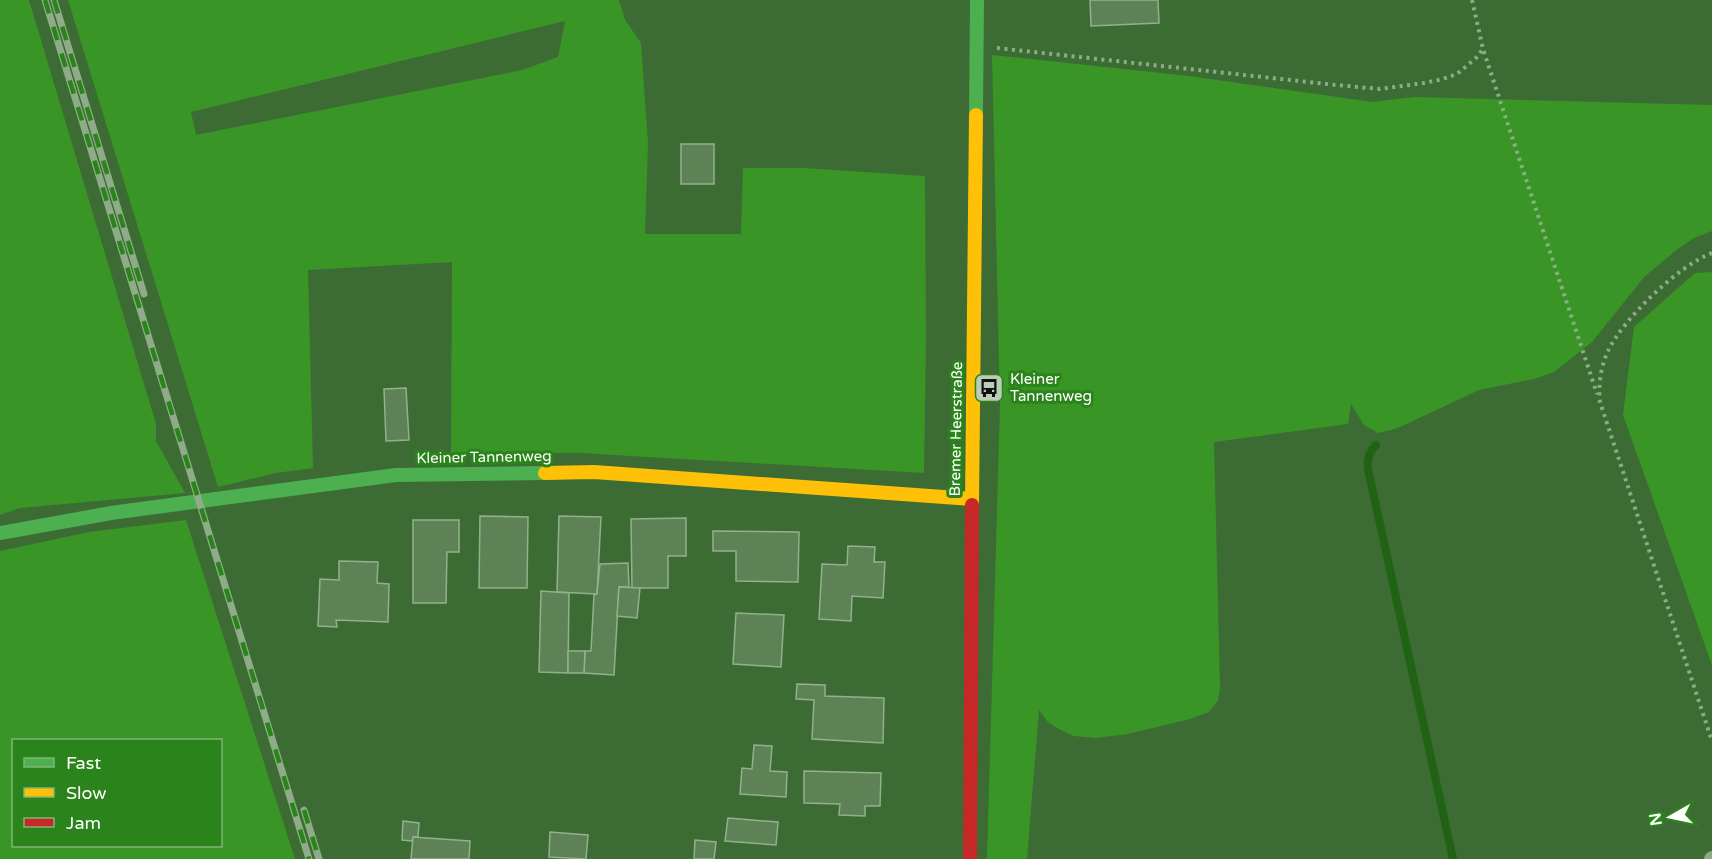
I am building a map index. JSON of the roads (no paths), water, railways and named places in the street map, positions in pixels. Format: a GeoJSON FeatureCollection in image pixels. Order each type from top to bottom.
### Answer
{"type":"FeatureCollection","features":[{"type":"Feature","properties":{"kind":"street","name":"Bremer Heerstraße"},"geometry":{"type":"LineString","coordinates":[[970,859],[977,0]]}},
{"type":"Feature","properties":{"kind":"street","name":"Kleiner Tannenweg"},"geometry":{"type":"LineString","coordinates":[[0,533],[111,513],[396,475],[594,472],[972,499]]}},
{"type":"Feature","properties":{"kind":"waterway"},"geometry":{"type":"LineString","coordinates":[[1376,445],[1369,456],[1368,469],[1453,859]]}},
{"type":"Feature","properties":{"kind":"railway"},"geometry":{"type":"LineString","coordinates":[[45,0],[309,859]]}},
{"type":"Feature","properties":{"kind":"railway"},"geometry":{"type":"LineString","coordinates":[[54,0],[144,294]]}},
{"type":"Feature","properties":{"kind":"railway"},"geometry":{"type":"LineString","coordinates":[[304,810],[319,859]]}},
{"type":"Feature","properties":{"kind":"place","name":"Kleiner Tannenweg"},"geometry":{"type":"Point","coordinates":[989,388]}}]}
